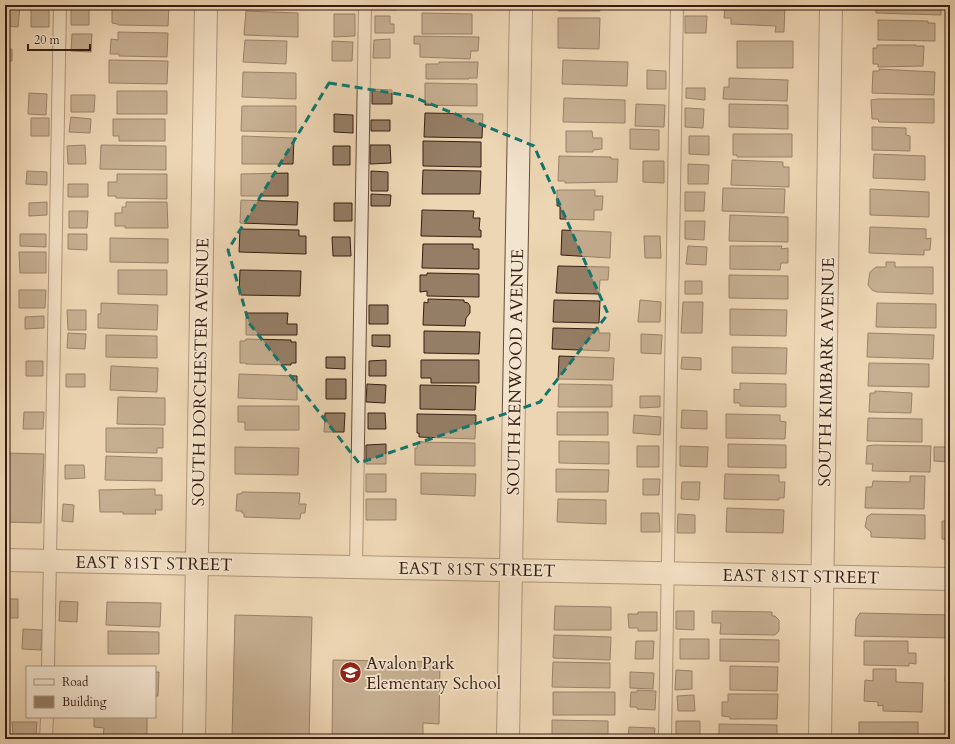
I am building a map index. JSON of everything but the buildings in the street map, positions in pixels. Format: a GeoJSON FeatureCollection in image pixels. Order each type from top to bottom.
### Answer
{"type":"FeatureCollection","features":[{"type":"Feature","properties":{"kind":"street","name":"SOUTH DORCHESTER AVENUE"},"geometry":{"type":"LineString","coordinates":[[194,739],[206,5]]}},
{"type":"Feature","properties":{"kind":"street","name":"SOUTH KENWOOD AVENUE"},"geometry":{"type":"LineString","coordinates":[[508,739],[521,5]]}},
{"type":"Feature","properties":{"kind":"street","name":"SOUTH KIMBARK AVENUE"},"geometry":{"type":"LineString","coordinates":[[820,739],[824,577],[831,5]]}},
{"type":"Feature","properties":{"kind":"street","name":"EAST 81ST STREET"},"geometry":{"type":"LineString","coordinates":[[5,560],[950,579]]}},
{"type":"Feature","properties":{"kind":"lane"},"geometry":{"type":"LineString","coordinates":[[48,666],[60,5]]}},
{"type":"Feature","properties":{"kind":"lane"},"geometry":{"type":"LineString","coordinates":[[356,567],[365,5]]}},
{"type":"Feature","properties":{"kind":"lane"},"geometry":{"type":"LineString","coordinates":[[665,739],[677,5]]}},
{"type":"Feature","properties":{"kind":"lane"},"geometry":{"type":"LineString","coordinates":[[46,739],[47,718]]}},
{"type":"Feature","properties":{"kind":"highlighted area"},"geometry":{"type":"Polygon","coordinates":[[[329,83],[411,96],[534,146],[608,314],[540,402],[359,463],[249,323],[228,250],[329,83]]]}},
{"type":"Feature","properties":{"kind":"place","name":"Avalon Park Elementary School"},"geometry":{"type":"Point","coordinates":[351,673]}}]}
